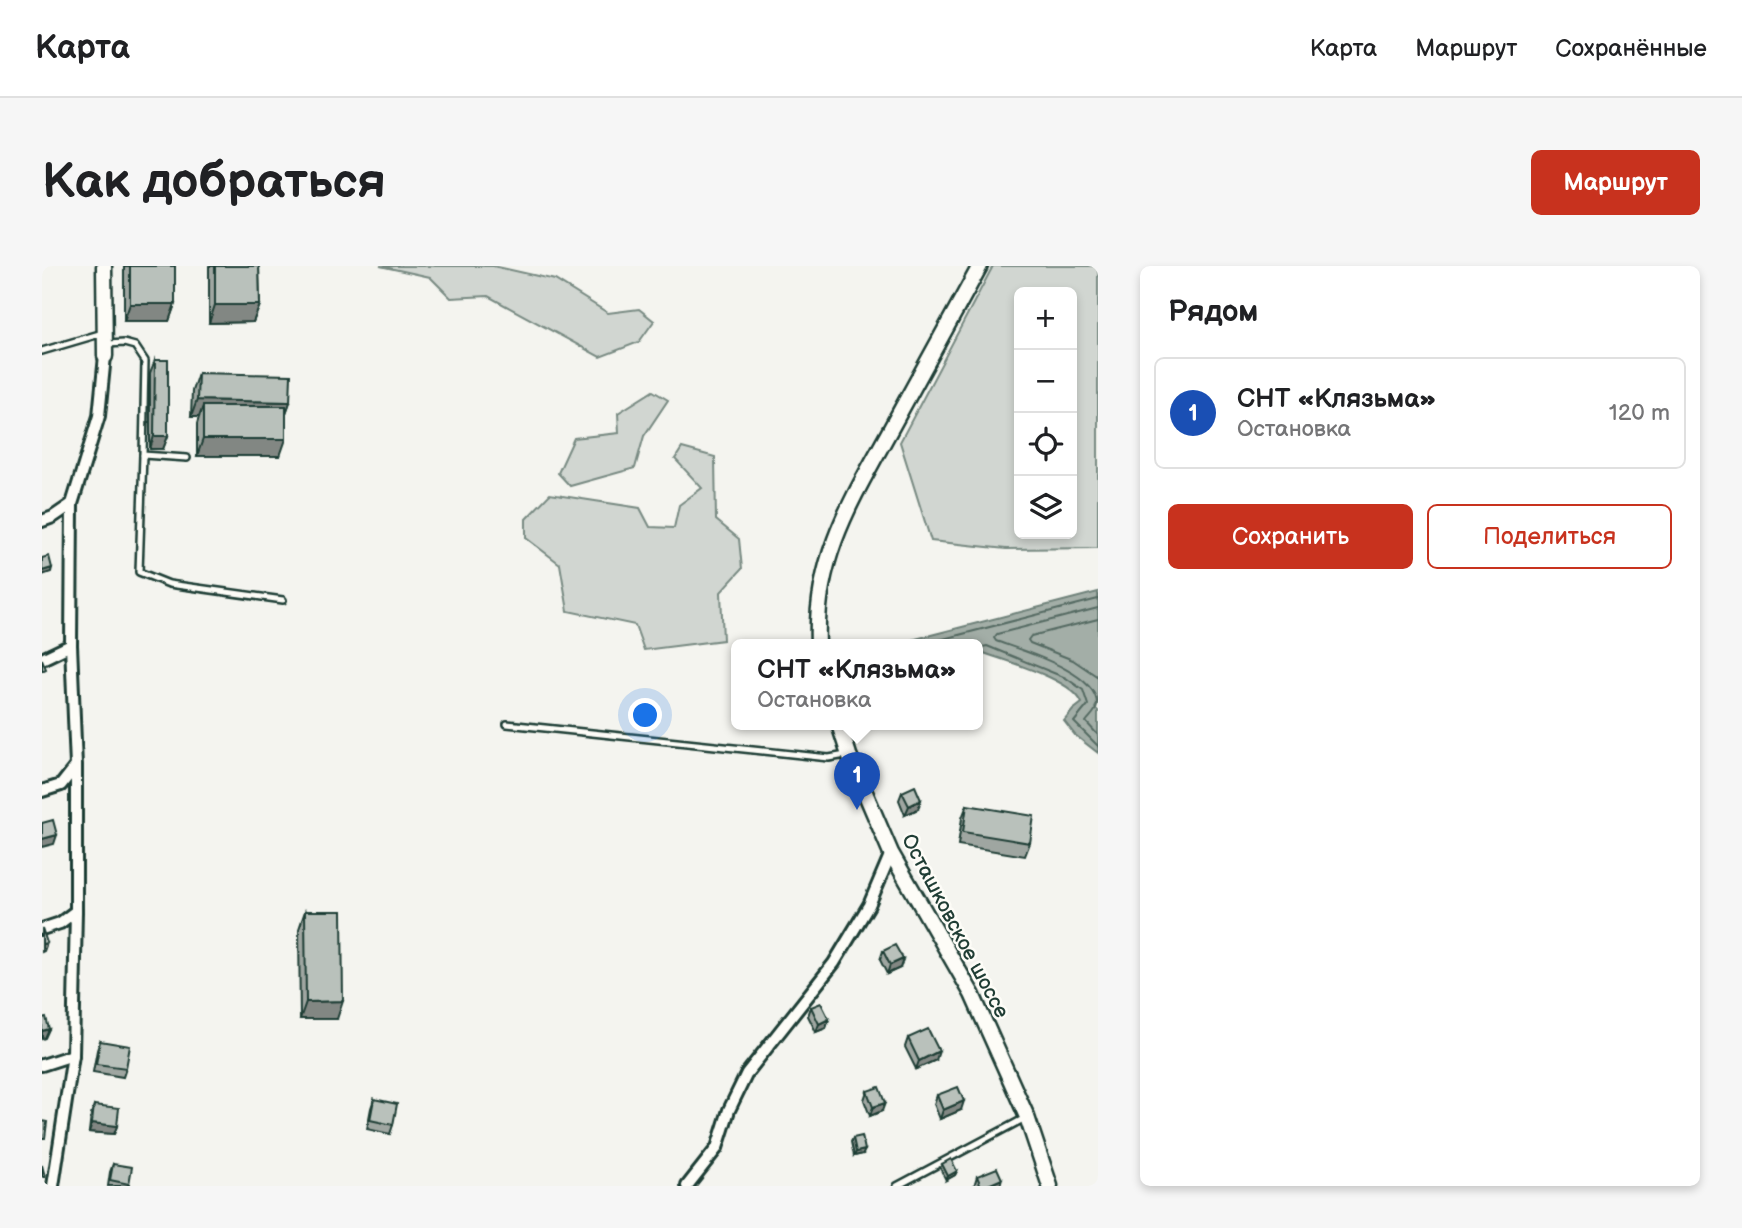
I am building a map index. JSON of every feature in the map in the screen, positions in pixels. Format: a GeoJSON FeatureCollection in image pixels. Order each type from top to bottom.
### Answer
{"type":"FeatureCollection","features":[{"type":"Feature","properties":{"kind":"street"},"geometry":{"type":"LineString","coordinates":[[53,1186],[73,1055],[76,765],[71,645],[72,504],[99,416],[104,344],[104,266]]}},
{"type":"Feature","properties":{"kind":"street"},"geometry":{"type":"LineString","coordinates":[[818,639],[824,570],[843,516],[980,266]]}},
{"type":"Feature","properties":{"kind":"street"},"geometry":{"type":"LineString","coordinates":[[42,521],[72,504]]}},
{"type":"Feature","properties":{"kind":"street"},"geometry":{"type":"LineString","coordinates":[[42,659],[71,645]]}},
{"type":"Feature","properties":{"kind":"street","name":"Осташковское шоссе"},"geometry":{"type":"LineString","coordinates":[[841,730],[891,853],[972,995],[1027,1117],[1050,1186]]}},
{"type":"Feature","properties":{"kind":"street"},"geometry":{"type":"LineString","coordinates":[[42,791],[61,785],[76,765]]}},
{"type":"Feature","properties":{"kind":"street"},"geometry":{"type":"LineString","coordinates":[[687,1186],[717,1148],[729,1110],[747,1073],[834,963],[869,905],[891,853]]}},
{"type":"Feature","properties":{"kind":"street"},"geometry":{"type":"LineString","coordinates":[[42,929],[60,923],[76,911]]}},
{"type":"Feature","properties":{"kind":"street"},"geometry":{"type":"LineString","coordinates":[[42,1065],[73,1055]]}},
{"type":"Feature","properties":{"kind":"lane"},"geometry":{"type":"LineString","coordinates":[[42,351],[124,343],[135,346],[145,360],[139,572],[169,584],[283,600]]}},
{"type":"Feature","properties":{"kind":"lane"},"geometry":{"type":"LineString","coordinates":[[143,455],[187,458]]}},
{"type":"Feature","properties":{"kind":"lane"},"geometry":{"type":"LineString","coordinates":[[507,724],[829,758],[849,755]]}},
{"type":"Feature","properties":{"kind":"lane"},"geometry":{"type":"LineString","coordinates":[[897,1186],[1027,1117]]}},
{"type":"Feature","properties":{"kind":"shaded area"},"geometry":{"type":"Polygon","coordinates":[[[380,266],[493,266],[555,280],[608,313],[639,309],[654,321],[639,342],[600,357],[488,296],[451,298],[430,277],[380,266]]]}},
{"type":"Feature","properties":{"kind":"shaded area"},"geometry":{"type":"Polygon","coordinates":[[[993,266],[1098,266],[1098,548],[1006,549],[931,541],[900,442],[993,266]]]}},
{"type":"Feature","properties":{"kind":"shaded area"},"geometry":{"type":"Polygon","coordinates":[[[653,391],[668,400],[644,436],[635,468],[570,486],[558,473],[574,438],[619,433],[618,413],[653,391]]]}},
{"type":"Feature","properties":{"kind":"shaded area"},"geometry":{"type":"Polygon","coordinates":[[[682,448],[715,457],[716,520],[739,539],[742,569],[721,592],[723,640],[644,650],[635,625],[568,611],[560,564],[526,538],[526,519],[550,494],[640,508],[650,527],[674,528],[679,505],[702,488],[675,459],[682,448]]]}},
{"type":"Feature","properties":{"kind":"water"},"geometry":{"type":"Polygon","coordinates":[[[1098,592],[1098,702],[1095,708],[1098,711],[1098,753],[1075,735],[1064,721],[1082,703],[1066,686],[1023,666],[983,654],[983,639],[915,639],[1098,592]]]}},
{"type":"Feature","properties":{"kind":"building"},"geometry":{"type":"Polygon","coordinates":[[[130,266],[175,266],[175,304],[130,304],[130,266]]]}},
{"type":"Feature","properties":{"kind":"building"},"geometry":{"type":"Polygon","coordinates":[[[215,266],[259,266],[260,305],[215,305],[215,266]]]}},
{"type":"Feature","properties":{"kind":"building"},"geometry":{"type":"Polygon","coordinates":[[[155,360],[168,360],[168,436],[154,436],[155,360]]]}},
{"type":"Feature","properties":{"kind":"building"},"geometry":{"type":"Polygon","coordinates":[[[198,373],[291,375],[290,402],[197,400],[198,373]]]}},
{"type":"Feature","properties":{"kind":"building"},"geometry":{"type":"Polygon","coordinates":[[[203,406],[286,406],[286,439],[203,439],[203,406]]]}},
{"type":"Feature","properties":{"kind":"building"},"geometry":{"type":"Polygon","coordinates":[[[49,556],[52,568],[42,571],[42,558],[49,556]]]}},
{"type":"Feature","properties":{"kind":"building"},"geometry":{"type":"Polygon","coordinates":[[[915,786],[921,800],[909,806],[902,792],[915,786]]]}},
{"type":"Feature","properties":{"kind":"building"},"geometry":{"type":"Polygon","coordinates":[[[967,805],[1034,816],[1030,843],[963,832],[967,805]]]}},
{"type":"Feature","properties":{"kind":"building"},"geometry":{"type":"Polygon","coordinates":[[[53,820],[57,835],[42,839],[42,823],[53,820]]]}},
{"type":"Feature","properties":{"kind":"building"},"geometry":{"type":"Polygon","coordinates":[[[305,911],[342,911],[343,1001],[306,1002],[305,911]]]}},
{"type":"Feature","properties":{"kind":"building"},"geometry":{"type":"Polygon","coordinates":[[[42,928],[47,943],[42,944],[42,928]]]}},
{"type":"Feature","properties":{"kind":"building"},"geometry":{"type":"Polygon","coordinates":[[[895,945],[903,959],[890,965],[883,951],[895,945]]]}},
{"type":"Feature","properties":{"kind":"building"},"geometry":{"type":"Polygon","coordinates":[[[821,1003],[829,1019],[819,1024],[811,1007],[821,1003]]]}},
{"type":"Feature","properties":{"kind":"building"},"geometry":{"type":"Polygon","coordinates":[[[46,1017],[49,1029],[42,1031],[42,1018],[46,1017]]]}},
{"type":"Feature","properties":{"kind":"building"},"geometry":{"type":"Polygon","coordinates":[[[928,1029],[939,1051],[919,1061],[908,1038],[928,1029]]]}},
{"type":"Feature","properties":{"kind":"building"},"geometry":{"type":"Polygon","coordinates":[[[100,1041],[130,1046],[126,1068],[96,1064],[100,1041]]]}},
{"type":"Feature","properties":{"kind":"building"},"geometry":{"type":"Polygon","coordinates":[[[879,1087],[885,1103],[873,1107],[867,1091],[879,1087]]]}},
{"type":"Feature","properties":{"kind":"building"},"geometry":{"type":"Polygon","coordinates":[[[958,1087],[964,1101],[943,1110],[937,1095],[958,1087]]]}},
{"type":"Feature","properties":{"kind":"building"},"geometry":{"type":"Polygon","coordinates":[[[374,1099],[397,1104],[393,1125],[370,1120],[374,1099]]]}},
{"type":"Feature","properties":{"kind":"building"},"geometry":{"type":"Polygon","coordinates":[[[94,1105],[119,1108],[117,1126],[92,1123],[94,1105]]]}},
{"type":"Feature","properties":{"kind":"building"},"geometry":{"type":"Polygon","coordinates":[[[42,1121],[47,1122],[45,1138],[42,1138],[42,1121]]]}},
{"type":"Feature","properties":{"kind":"building"},"geometry":{"type":"Polygon","coordinates":[[[862,1136],[865,1150],[856,1152],[853,1138],[862,1136]]]}},
{"type":"Feature","properties":{"kind":"building"},"geometry":{"type":"Polygon","coordinates":[[[951,1159],[957,1171],[948,1176],[942,1164],[951,1159]]]}},
{"type":"Feature","properties":{"kind":"building"},"geometry":{"type":"Polygon","coordinates":[[[113,1164],[132,1167],[129,1184],[110,1180],[113,1164]]]}},
{"type":"Feature","properties":{"kind":"building"},"geometry":{"type":"Polygon","coordinates":[[[997,1168],[1002,1179],[981,1186],[977,1176],[997,1168]]]}},
{"type":"Feature","properties":{"kind":"place","name":"СНТ «Клязьма»"},"geometry":{"type":"Point","coordinates":[857,810]}}]}
